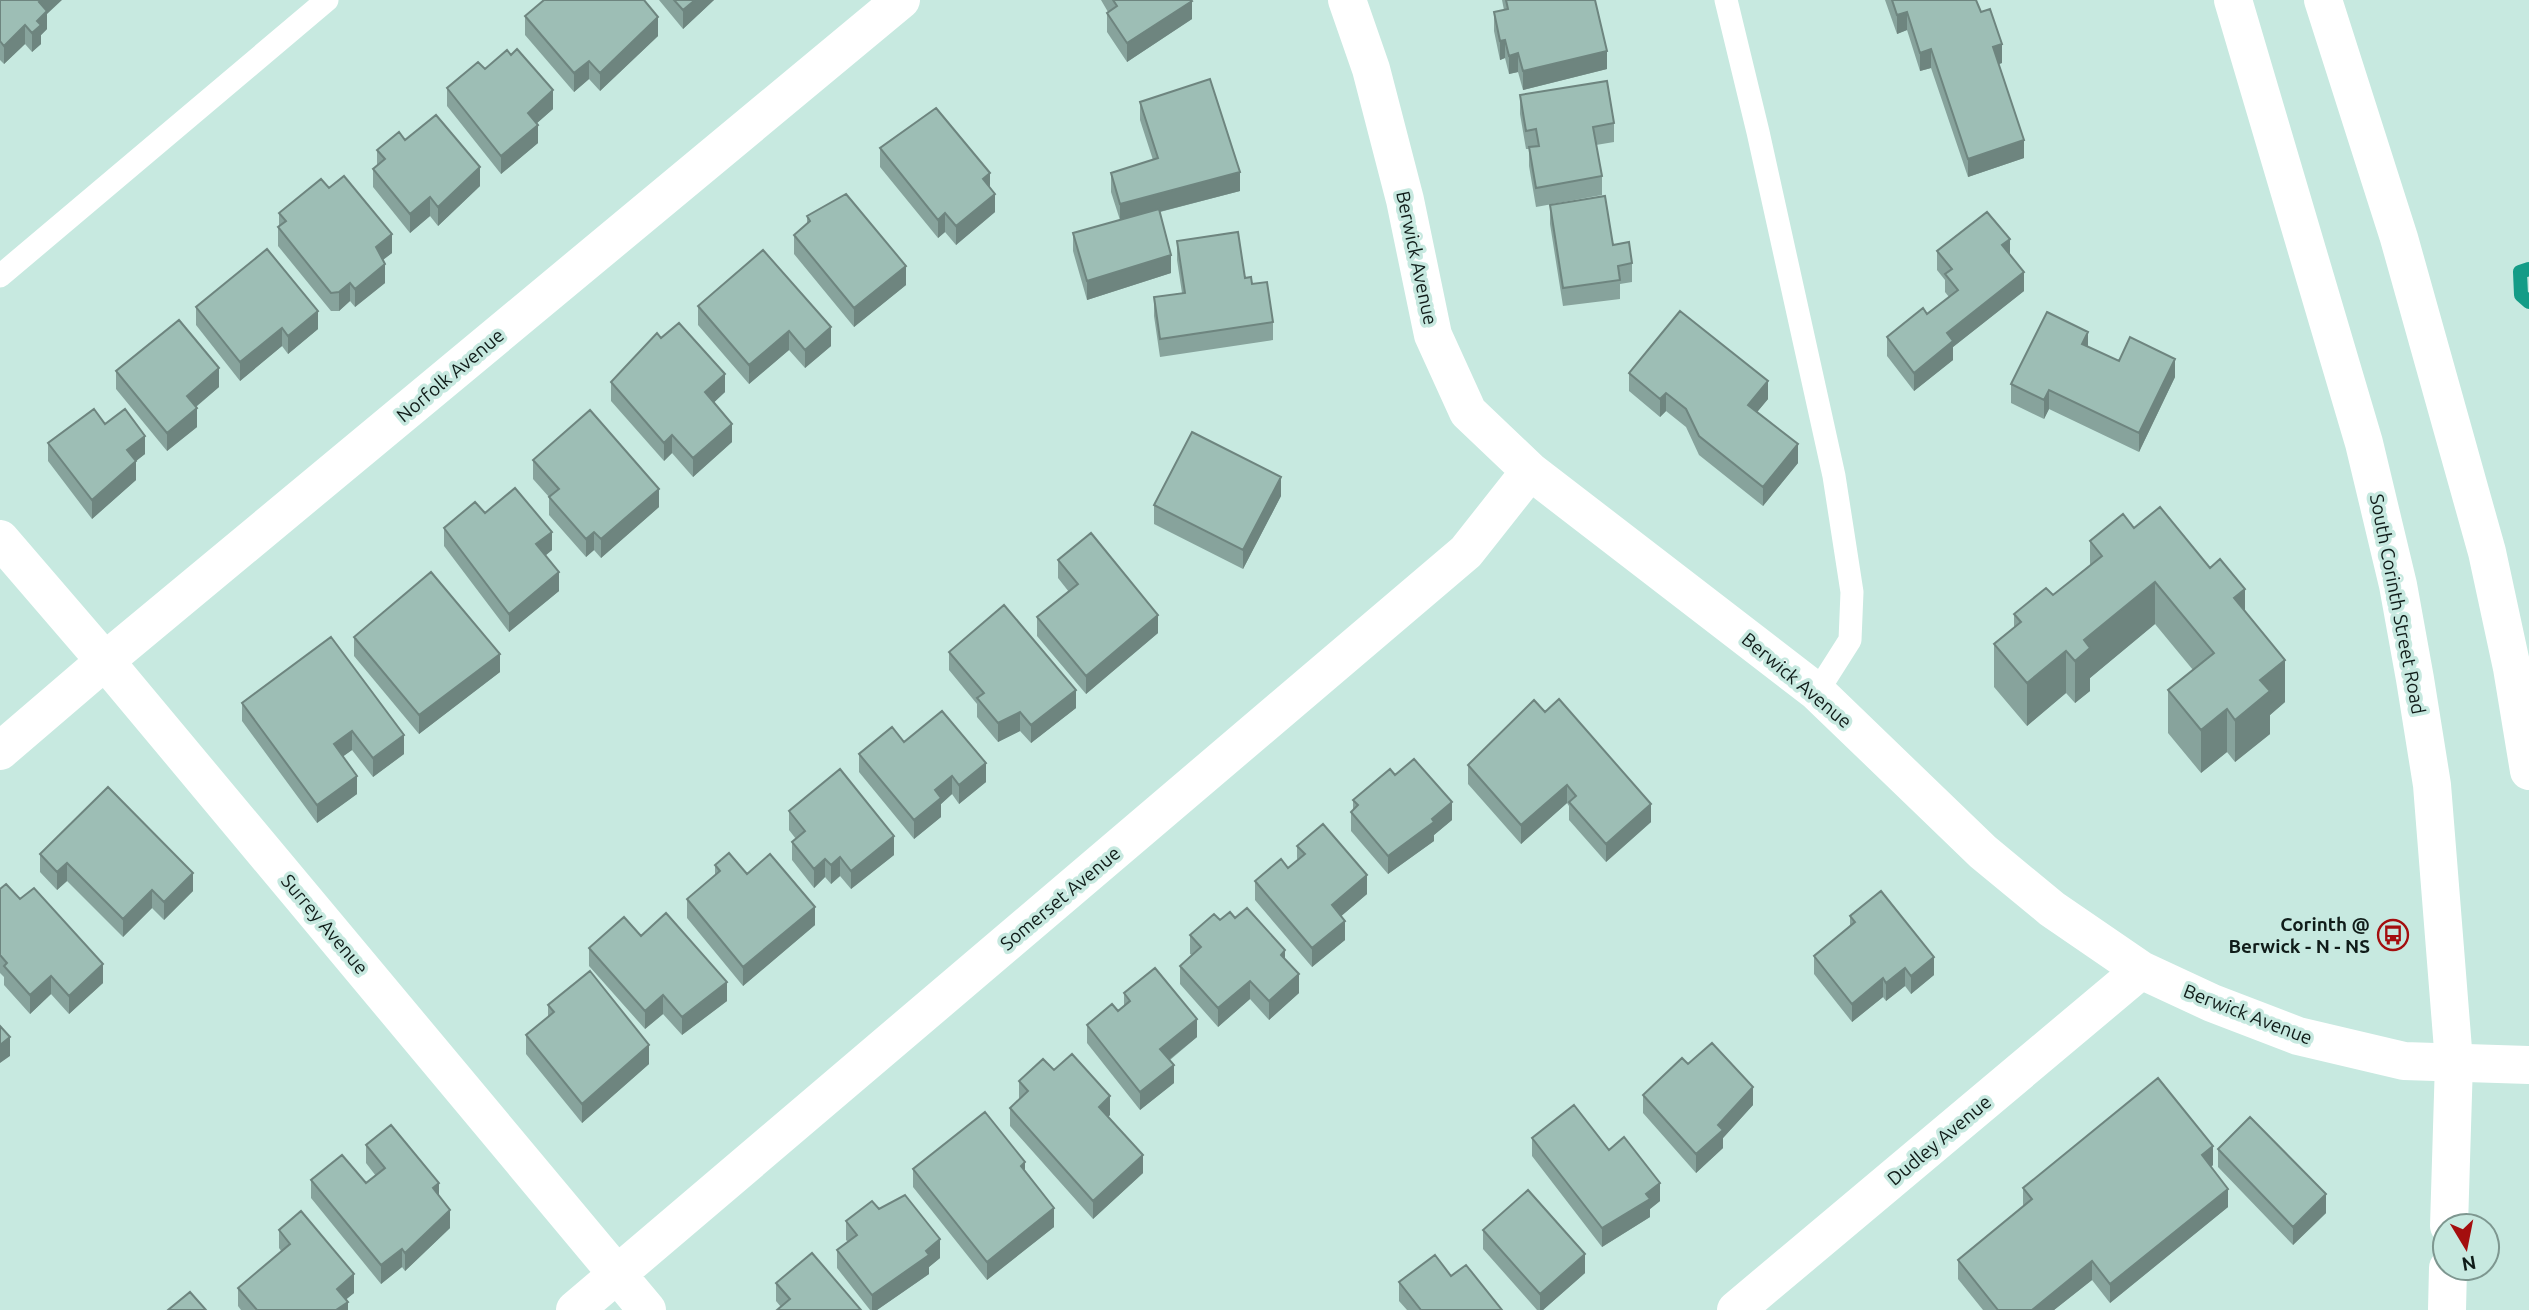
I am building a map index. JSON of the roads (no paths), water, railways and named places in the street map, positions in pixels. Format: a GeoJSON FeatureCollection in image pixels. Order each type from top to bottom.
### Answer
{"type":"FeatureCollection","features":[{"type":"Feature","properties":{"kind":"street","name":"Norfolk Avenue"},"geometry":{"type":"LineString","coordinates":[[0,751],[901,0]]}},
{"type":"Feature","properties":{"kind":"street","name":"Berwick Avenue"},"geometry":{"type":"LineString","coordinates":[[1347,0],[1378,95],[1405,200],[1433,335],[1468,412],[1530,471],[1817,692],[1983,852],[2052,909],[2141,970],[2212,1003],[2298,1036],[2404,1061],[2529,1065]]}},
{"type":"Feature","properties":{"kind":"street","name":"South Corinth Street Road"},"geometry":{"type":"LineString","coordinates":[[2233,0],[2364,443],[2398,585],[2432,785],[2454,1062],[2449,1212]]}},
{"type":"Feature","properties":{"kind":"street"},"geometry":{"type":"LineString","coordinates":[[2323,0],[2402,251],[2487,552],[2512,668],[2529,771]]}},
{"type":"Feature","properties":{"kind":"street","name":"Somerset Avenue"},"geometry":{"type":"LineString","coordinates":[[575,1310],[1466,552],[1530,471]]}},
{"type":"Feature","properties":{"kind":"street","name":"Surrey Avenue"},"geometry":{"type":"LineString","coordinates":[[0,539],[647,1310]]}},
{"type":"Feature","properties":{"kind":"street","name":"Dudley Avenue"},"geometry":{"type":"LineString","coordinates":[[1752,1305],[2141,970]]}},
{"type":"Feature","properties":{"kind":"street"},"geometry":{"type":"LineString","coordinates":[[2447,1310],[2448,1282]]}},
{"type":"Feature","properties":{"kind":"lane"},"geometry":{"type":"LineString","coordinates":[[0,276],[327,0]]}},
{"type":"Feature","properties":{"kind":"lane"},"geometry":{"type":"LineString","coordinates":[[1726,0],[1831,463],[1852,592],[1850,640],[1817,692]]}},
{"type":"Feature","properties":{"kind":"waterway"},"geometry":{"type":"LineString","coordinates":[[2529,269],[2520,272],[2521,295],[2529,302]]}},
{"type":"Feature","properties":{"kind":"place","name":"Corinth @ Berwick - N - NS"},"geometry":{"type":"Point","coordinates":[2393,935]}}]}
